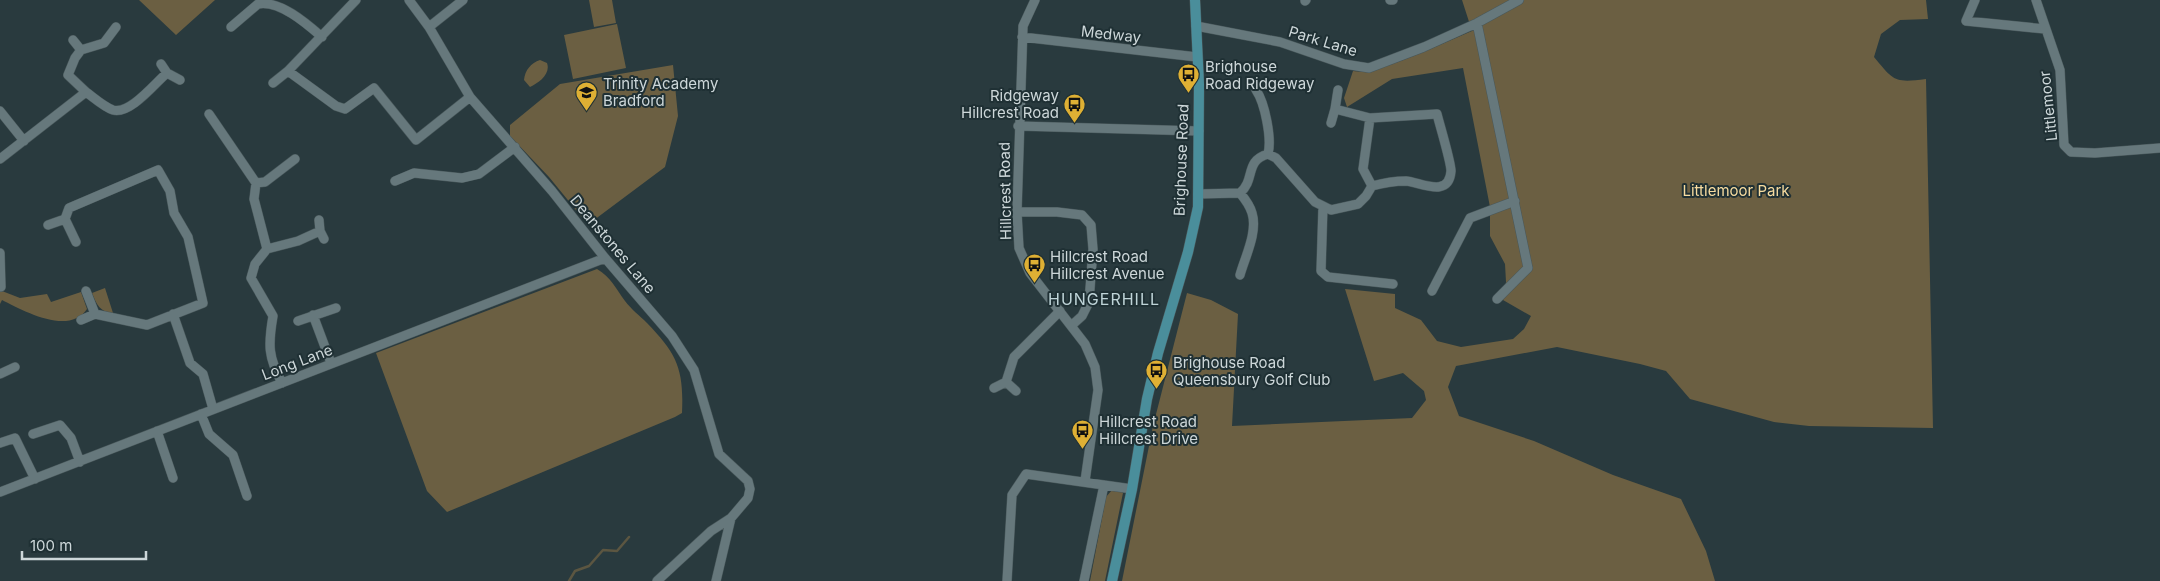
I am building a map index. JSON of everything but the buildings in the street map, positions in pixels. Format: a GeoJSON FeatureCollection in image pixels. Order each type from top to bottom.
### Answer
{"type":"FeatureCollection","features":[{"type":"Feature","properties":{"kind":"main road","name":"Brighouse Road"},"geometry":{"type":"LineString","coordinates":[[1112,581],[1132,488],[1147,398],[1158,353],[1188,252],[1198,206],[1198,57],[1195,0]]}},
{"type":"Feature","properties":{"kind":"street"},"geometry":{"type":"LineString","coordinates":[[272,83],[288,71],[356,0]]}},
{"type":"Feature","properties":{"kind":"street","name":"Deanstones Lane"},"geometry":{"type":"LineString","coordinates":[[408,0],[428,27],[470,97],[677,343],[694,370],[719,454],[748,481],[750,489],[748,498],[731,518]]}},
{"type":"Feature","properties":{"kind":"street"},"geometry":{"type":"LineString","coordinates":[[428,27],[463,0]]}},
{"type":"Feature","properties":{"kind":"street","name":"Hillcrest Road"},"geometry":{"type":"LineString","coordinates":[[1035,0],[1023,26],[1022,37],[1018,126],[1017,212],[1019,248],[1030,273],[1086,344],[1095,367],[1098,390],[1085,481]]}},
{"type":"Feature","properties":{"kind":"street","name":"Park Lane"},"geometry":{"type":"LineString","coordinates":[[1196,26],[1280,42],[1344,64],[1369,68],[1424,47],[1477,23],[1519,0]]}},
{"type":"Feature","properties":{"kind":"street"},"geometry":{"type":"LineString","coordinates":[[1975,0],[1966,21],[2045,29]]}},
{"type":"Feature","properties":{"kind":"street","name":"Littlemoor"},"geometry":{"type":"LineString","coordinates":[[2036,0],[2060,70],[2064,145],[2071,152],[2095,153],[2160,148]]}},
{"type":"Feature","properties":{"kind":"street"},"geometry":{"type":"LineString","coordinates":[[231,27],[258,4],[264,2],[292,11],[322,37]]}},
{"type":"Feature","properties":{"kind":"street"},"geometry":{"type":"LineString","coordinates":[[1477,23],[1528,268],[1497,299]]}},
{"type":"Feature","properties":{"kind":"street"},"geometry":{"type":"LineString","coordinates":[[116,27],[104,43],[81,50],[75,58],[68,75],[86,92],[112,110],[124,109],[139,100],[167,73]]}},
{"type":"Feature","properties":{"kind":"street","name":"Medway"},"geometry":{"type":"LineString","coordinates":[[1022,37],[1198,57]]}},
{"type":"Feature","properties":{"kind":"street"},"geometry":{"type":"LineString","coordinates":[[73,40],[81,50]]}},
{"type":"Feature","properties":{"kind":"street"},"geometry":{"type":"LineString","coordinates":[[161,64],[167,73],[180,80]]}},
{"type":"Feature","properties":{"kind":"street"},"geometry":{"type":"LineString","coordinates":[[288,71],[336,106],[345,109],[374,88],[416,140],[470,97]]}},
{"type":"Feature","properties":{"kind":"street"},"geometry":{"type":"LineString","coordinates":[[1331,124],[1338,90]]}},
{"type":"Feature","properties":{"kind":"street"},"geometry":{"type":"LineString","coordinates":[[0,159],[86,92]]}},
{"type":"Feature","properties":{"kind":"street"},"geometry":{"type":"LineString","coordinates":[[1261,93],[1268,129],[1270,147],[1268,154]]}},
{"type":"Feature","properties":{"kind":"street"},"geometry":{"type":"LineString","coordinates":[[1198,194],[1240,193],[1246,188],[1252,164],[1257,157],[1268,154],[1276,158],[1314,202],[1331,210],[1358,204],[1372,186],[1385,182],[1409,181],[1431,188],[1441,187],[1447,181],[1451,171],[1437,114],[1370,118],[1335,109]]}},
{"type":"Feature","properties":{"kind":"street"},"geometry":{"type":"LineString","coordinates":[[0,111],[24,141]]}},
{"type":"Feature","properties":{"kind":"street"},"geometry":{"type":"LineString","coordinates":[[208,114],[256,183],[254,199],[267,249]]}},
{"type":"Feature","properties":{"kind":"street"},"geometry":{"type":"LineString","coordinates":[[1370,118],[1363,169],[1372,186]]}},
{"type":"Feature","properties":{"kind":"street"},"geometry":{"type":"LineString","coordinates":[[1018,126],[1199,131]]}},
{"type":"Feature","properties":{"kind":"street"},"geometry":{"type":"LineString","coordinates":[[395,181],[414,173],[462,178],[479,174],[514,147]]}},
{"type":"Feature","properties":{"kind":"street"},"geometry":{"type":"LineString","coordinates":[[256,183],[266,182],[295,159]]}},
{"type":"Feature","properties":{"kind":"street"},"geometry":{"type":"LineString","coordinates":[[76,242],[65,219],[69,208],[158,170],[170,191],[174,214],[188,237],[203,303],[147,325],[95,314],[81,320]]}},
{"type":"Feature","properties":{"kind":"street"},"geometry":{"type":"LineString","coordinates":[[1240,193],[1252,212],[1254,219],[1253,230],[1240,275]]}},
{"type":"Feature","properties":{"kind":"street"},"geometry":{"type":"LineString","coordinates":[[1432,290],[1470,218],[1515,202]]}},
{"type":"Feature","properties":{"kind":"street"},"geometry":{"type":"LineString","coordinates":[[1323,206],[1321,270],[1323,274],[1328,277],[1393,284]]}},
{"type":"Feature","properties":{"kind":"street"},"geometry":{"type":"LineString","coordinates":[[1017,212],[1057,212],[1082,215],[1091,225],[1094,249],[1089,302],[1082,316],[1072,325]]}},
{"type":"Feature","properties":{"kind":"street"},"geometry":{"type":"LineString","coordinates":[[48,225],[65,219]]}},
{"type":"Feature","properties":{"kind":"street"},"geometry":{"type":"LineString","coordinates":[[282,383],[271,363],[270,336],[273,316],[251,278],[255,264],[267,249],[322,235],[319,220]]}},
{"type":"Feature","properties":{"kind":"street"},"geometry":{"type":"LineString","coordinates":[[0,253],[1,286]]}},
{"type":"Feature","properties":{"kind":"street","name":"Long Lane"},"geometry":{"type":"LineString","coordinates":[[0,492],[605,258]]}},
{"type":"Feature","properties":{"kind":"street"},"geometry":{"type":"LineString","coordinates":[[86,291],[95,314]]}},
{"type":"Feature","properties":{"kind":"street"},"geometry":{"type":"LineString","coordinates":[[298,321],[336,308]]}},
{"type":"Feature","properties":{"kind":"street"},"geometry":{"type":"LineString","coordinates":[[994,388],[1006,382],[1014,357],[1060,310]]}},
{"type":"Feature","properties":{"kind":"street"},"geometry":{"type":"LineString","coordinates":[[174,314],[190,363],[203,374],[213,409]]}},
{"type":"Feature","properties":{"kind":"street"},"geometry":{"type":"LineString","coordinates":[[313,316],[331,364]]}},
{"type":"Feature","properties":{"kind":"street"},"geometry":{"type":"LineString","coordinates":[[0,374],[15,367]]}},
{"type":"Feature","properties":{"kind":"street"},"geometry":{"type":"LineString","coordinates":[[1006,382],[1016,391]]}},
{"type":"Feature","properties":{"kind":"street"},"geometry":{"type":"LineString","coordinates":[[202,414],[209,434],[233,455],[247,496]]}},
{"type":"Feature","properties":{"kind":"street"},"geometry":{"type":"LineString","coordinates":[[33,434],[60,425],[71,438],[80,462]]}},
{"type":"Feature","properties":{"kind":"street"},"geometry":{"type":"LineString","coordinates":[[157,431],[173,478]]}},
{"type":"Feature","properties":{"kind":"street"},"geometry":{"type":"LineString","coordinates":[[0,443],[15,438],[35,479]]}},
{"type":"Feature","properties":{"kind":"street"},"geometry":{"type":"LineString","coordinates":[[1007,581],[1012,495],[1026,474],[1132,488]]}},
{"type":"Feature","properties":{"kind":"street"},"geometry":{"type":"LineString","coordinates":[[1084,581],[1104,485]]}},
{"type":"Feature","properties":{"kind":"street"},"geometry":{"type":"LineString","coordinates":[[657,581],[711,531],[731,518]]}},
{"type":"Feature","properties":{"kind":"street"},"geometry":{"type":"LineString","coordinates":[[716,581],[731,518]]}},
{"type":"Feature","properties":{"kind":"green space"},"geometry":{"type":"Polygon","coordinates":[[[139,0],[215,0],[176,35],[139,0]]]}},
{"type":"Feature","properties":{"kind":"green space"},"geometry":{"type":"Polygon","coordinates":[[[589,0],[612,0],[616,23],[594,27],[589,0]]]}},
{"type":"Feature","properties":{"kind":"green space","name":"Littlemoor Park"},"geometry":{"type":"Polygon","coordinates":[[[1462,0],[1926,0],[1928,19],[1900,20],[1881,34],[1874,57],[1891,76],[1907,81],[1926,79],[1933,428],[1809,426],[1774,422],[1690,399],[1666,371],[1557,347],[1456,366],[1448,387],[1459,416],[1534,441],[1613,475],[1681,499],[1706,551],[1715,581],[1122,581],[1153,426],[1187,293],[1211,300],[1238,314],[1232,426],[1412,418],[1426,400],[1424,391],[1403,373],[1374,381],[1345,289],[1395,294],[1395,308],[1421,320],[1437,341],[1461,347],[1513,339],[1524,329],[1531,316],[1503,300],[1506,282],[1505,264],[1490,236],[1490,207],[1463,68],[1392,79],[1347,107],[1344,98],[1353,71],[1364,71],[1394,63],[1472,31],[1462,0]]]}},
{"type":"Feature","properties":{"kind":"green space"},"geometry":{"type":"Polygon","coordinates":[[[617,24],[626,68],[573,79],[564,35],[617,24]]]}},
{"type":"Feature","properties":{"kind":"green space"},"geometry":{"type":"Polygon","coordinates":[[[540,60],[547,63],[546,74],[540,81],[530,87],[524,80],[527,70],[531,65],[540,60]]]}},
{"type":"Feature","properties":{"kind":"green space"},"geometry":{"type":"Polygon","coordinates":[[[673,65],[678,116],[665,167],[594,220],[585,221],[549,177],[510,136],[510,125],[560,84],[673,65]]]}},
{"type":"Feature","properties":{"kind":"green space"},"geometry":{"type":"Polygon","coordinates":[[[0,259],[2,291],[20,298],[47,294],[51,302],[81,292],[87,309],[79,317],[69,321],[58,321],[34,315],[2,300],[0,304],[0,259]]]}},
{"type":"Feature","properties":{"kind":"green space"},"geometry":{"type":"Polygon","coordinates":[[[597,269],[610,279],[627,304],[647,323],[672,353],[680,373],[682,385],[682,413],[447,512],[427,491],[376,353],[597,269]]]}},
{"type":"Feature","properties":{"kind":"green space"},"geometry":{"type":"Polygon","coordinates":[[[105,288],[113,313],[109,313],[100,307],[92,293],[105,288]]]}},
{"type":"Feature","properties":{"kind":"green space"},"geometry":{"type":"Polygon","coordinates":[[[1112,490],[1120,490],[1123,493],[1105,581],[1090,581],[1106,497],[1112,490]]]}},
{"type":"Feature","properties":{"kind":"waterway"},"geometry":{"type":"LineString","coordinates":[[569,581],[575,571],[589,566],[603,550],[617,551],[629,537]]}},
{"type":"Feature","properties":{"kind":"place","name":"Brighouse Road Ridgeway"},"geometry":{"type":"Point","coordinates":[1189,94]}},
{"type":"Feature","properties":{"kind":"place","name":"Trinity Academy Bradford"},"geometry":{"type":"Point","coordinates":[587,111]}},
{"type":"Feature","properties":{"kind":"place","name":"Ridgeway Hillcrest Road"},"geometry":{"type":"Point","coordinates":[1075,123]}},
{"type":"Feature","properties":{"kind":"place","name":"Hillcrest Road Hillcrest Avenue"},"geometry":{"type":"Point","coordinates":[1034,284]}},
{"type":"Feature","properties":{"kind":"place","name":"Brighouse Road Queensbury Golf Club"},"geometry":{"type":"Point","coordinates":[1157,390]}},
{"type":"Feature","properties":{"kind":"place","name":"Hillcrest Road Hillcrest Drive"},"geometry":{"type":"Point","coordinates":[1083,449]}},
{"type":"Feature","properties":{"kind":"district","name":"HUNGERHILL"},"geometry":{"type":"Point","coordinates":[1104,299]}}]}
